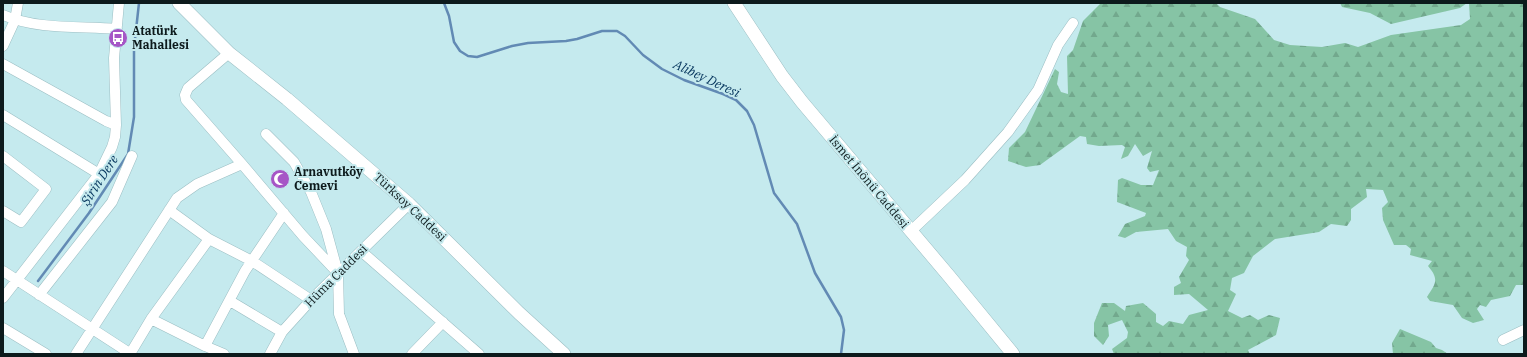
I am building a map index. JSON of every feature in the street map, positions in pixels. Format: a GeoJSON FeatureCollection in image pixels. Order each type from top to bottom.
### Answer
{"type":"FeatureCollection","features":[{"type":"Feature","properties":{"kind":"main road","name":"Türksoy Caddesi"},"geometry":{"type":"LineString","coordinates":[[179,3],[229,53],[292,104],[409,204],[519,313],[564,354]]}},
{"type":"Feature","properties":{"kind":"main road","name":"İsmet İnönü Caddesi"},"geometry":{"type":"LineString","coordinates":[[734,3],[782,76],[802,102],[1013,354]]}},
{"type":"Feature","properties":{"kind":"street"},"geometry":{"type":"LineString","coordinates":[[3,45],[15,20],[18,3]]}},
{"type":"Feature","properties":{"kind":"street"},"geometry":{"type":"LineString","coordinates":[[3,298],[99,174],[115,138],[114,58],[119,3]]}},
{"type":"Feature","properties":{"kind":"street"},"geometry":{"type":"LineString","coordinates":[[3,15],[15,20],[46,25],[117,29]]}},
{"type":"Feature","properties":{"kind":"street"},"geometry":{"type":"LineString","coordinates":[[911,231],[965,180],[1008,132],[1038,90],[1058,45],[1073,24]]}},
{"type":"Feature","properties":{"kind":"street"},"geometry":{"type":"LineString","coordinates":[[229,53],[188,88],[185,98],[303,236],[338,273]]}},
{"type":"Feature","properties":{"kind":"street"},"geometry":{"type":"LineString","coordinates":[[3,64],[106,121],[116,125]]}},
{"type":"Feature","properties":{"kind":"street"},"geometry":{"type":"LineString","coordinates":[[3,115],[99,174]]}},
{"type":"Feature","properties":{"kind":"street"},"geometry":{"type":"LineString","coordinates":[[266,134],[294,162],[311,192],[326,229],[338,273],[339,314],[354,354]]}},
{"type":"Feature","properties":{"kind":"street"},"geometry":{"type":"LineString","coordinates":[[3,156],[46,188],[21,222],[3,211]]}},
{"type":"Feature","properties":{"kind":"street"},"geometry":{"type":"LineString","coordinates":[[39,295],[112,202],[132,156]]}},
{"type":"Feature","properties":{"kind":"street"},"geometry":{"type":"LineString","coordinates":[[76,354],[178,198],[197,184],[242,164]]}},
{"type":"Feature","properties":{"kind":"street","name":"Hüma Caddesi"},"geometry":{"type":"LineString","coordinates":[[270,354],[282,332],[311,300],[409,204]]}},
{"type":"Feature","properties":{"kind":"street"},"geometry":{"type":"LineString","coordinates":[[169,210],[209,239],[252,261],[311,300]]}},
{"type":"Feature","properties":{"kind":"street"},"geometry":{"type":"LineString","coordinates":[[205,346],[245,271],[284,212]]}},
{"type":"Feature","properties":{"kind":"street"},"geometry":{"type":"LineString","coordinates":[[3,271],[130,354],[151,319],[209,239]]}},
{"type":"Feature","properties":{"kind":"street"},"geometry":{"type":"LineString","coordinates":[[361,251],[479,354]]}},
{"type":"Feature","properties":{"kind":"street"},"geometry":{"type":"LineString","coordinates":[[230,301],[282,332]]}},
{"type":"Feature","properties":{"kind":"street"},"geometry":{"type":"LineString","coordinates":[[151,319],[224,354]]}},
{"type":"Feature","properties":{"kind":"street"},"geometry":{"type":"LineString","coordinates":[[412,354],[443,322]]}},
{"type":"Feature","properties":{"kind":"street"},"geometry":{"type":"LineString","coordinates":[[3,328],[46,354]]}},
{"type":"Feature","properties":{"kind":"street"},"geometry":{"type":"LineString","coordinates":[[1503,340],[1524,330]]}},
{"type":"Feature","properties":{"kind":"green space"},"geometry":{"type":"Polygon","coordinates":[[[1101,3],[1216,3],[1220,7],[1255,19],[1274,40],[1290,45],[1322,47],[1345,43],[1358,47],[1391,35],[1461,25],[1470,19],[1469,3],[1524,3],[1524,285],[1516,285],[1510,296],[1491,300],[1486,307],[1480,305],[1477,309],[1484,320],[1473,323],[1462,318],[1453,305],[1430,301],[1427,297],[1435,282],[1434,275],[1428,266],[1432,261],[1410,255],[1411,249],[1406,245],[1394,245],[1383,220],[1382,208],[1388,202],[1383,190],[1366,189],[1367,197],[1351,209],[1351,220],[1347,226],[1331,224],[1319,232],[1275,239],[1253,256],[1244,273],[1232,278],[1230,290],[1236,294],[1228,311],[1242,318],[1250,315],[1258,320],[1269,315],[1280,318],[1276,335],[1248,350],[1250,354],[1114,354],[1112,349],[1127,338],[1128,332],[1122,320],[1108,325],[1109,336],[1103,345],[1094,336],[1094,323],[1102,303],[1114,303],[1125,311],[1126,306],[1143,303],[1156,314],[1156,322],[1163,326],[1169,321],[1183,324],[1189,315],[1208,310],[1189,294],[1174,295],[1174,287],[1181,283],[1179,277],[1189,260],[1186,256],[1187,247],[1176,241],[1168,229],[1136,232],[1125,238],[1118,236],[1125,224],[1145,216],[1146,213],[1117,202],[1118,180],[1122,178],[1141,185],[1153,185],[1159,170],[1150,172],[1147,168],[1152,151],[1143,156],[1135,144],[1128,156],[1121,159],[1125,147],[1122,145],[1099,146],[1087,144],[1086,137],[1080,136],[1040,165],[1026,167],[1008,161],[1009,148],[1025,132],[1055,69],[1059,72],[1057,84],[1061,92],[1068,94],[1067,56],[1073,50],[1083,21],[1101,3]]]}},
{"type":"Feature","properties":{"kind":"green space"},"geometry":{"type":"Polygon","coordinates":[[[1340,3],[1467,3],[1460,8],[1391,24],[1370,13],[1342,7],[1340,3]]]}},
{"type":"Feature","properties":{"kind":"green space"},"geometry":{"type":"Polygon","coordinates":[[[1400,329],[1431,342],[1436,348],[1448,354],[1393,354],[1392,343],[1400,329]]]}},
{"type":"Feature","properties":{"kind":"waterway","name":"Şirin Dere"},"geometry":{"type":"LineString","coordinates":[[38,281],[89,213],[128,154],[134,117],[134,48],[139,3]]}},
{"type":"Feature","properties":{"kind":"waterway","name":"Alibey Deresi"},"geometry":{"type":"LineString","coordinates":[[444,3],[449,16],[454,42],[460,51],[468,56],[477,57],[512,46],[528,43],[566,41],[602,31],[617,31],[625,36],[643,55],[662,69],[684,80],[736,100],[747,111],[754,125],[774,193],[797,224],[815,273],[841,317],[844,330],[841,354]]}},
{"type":"Feature","properties":{"kind":"place","name":"Atatürk Mahallesi"},"geometry":{"type":"Point","coordinates":[118,38]}},
{"type":"Feature","properties":{"kind":"place","name":"Arnavutköy Cemevi"},"geometry":{"type":"Point","coordinates":[280,179]}}]}
